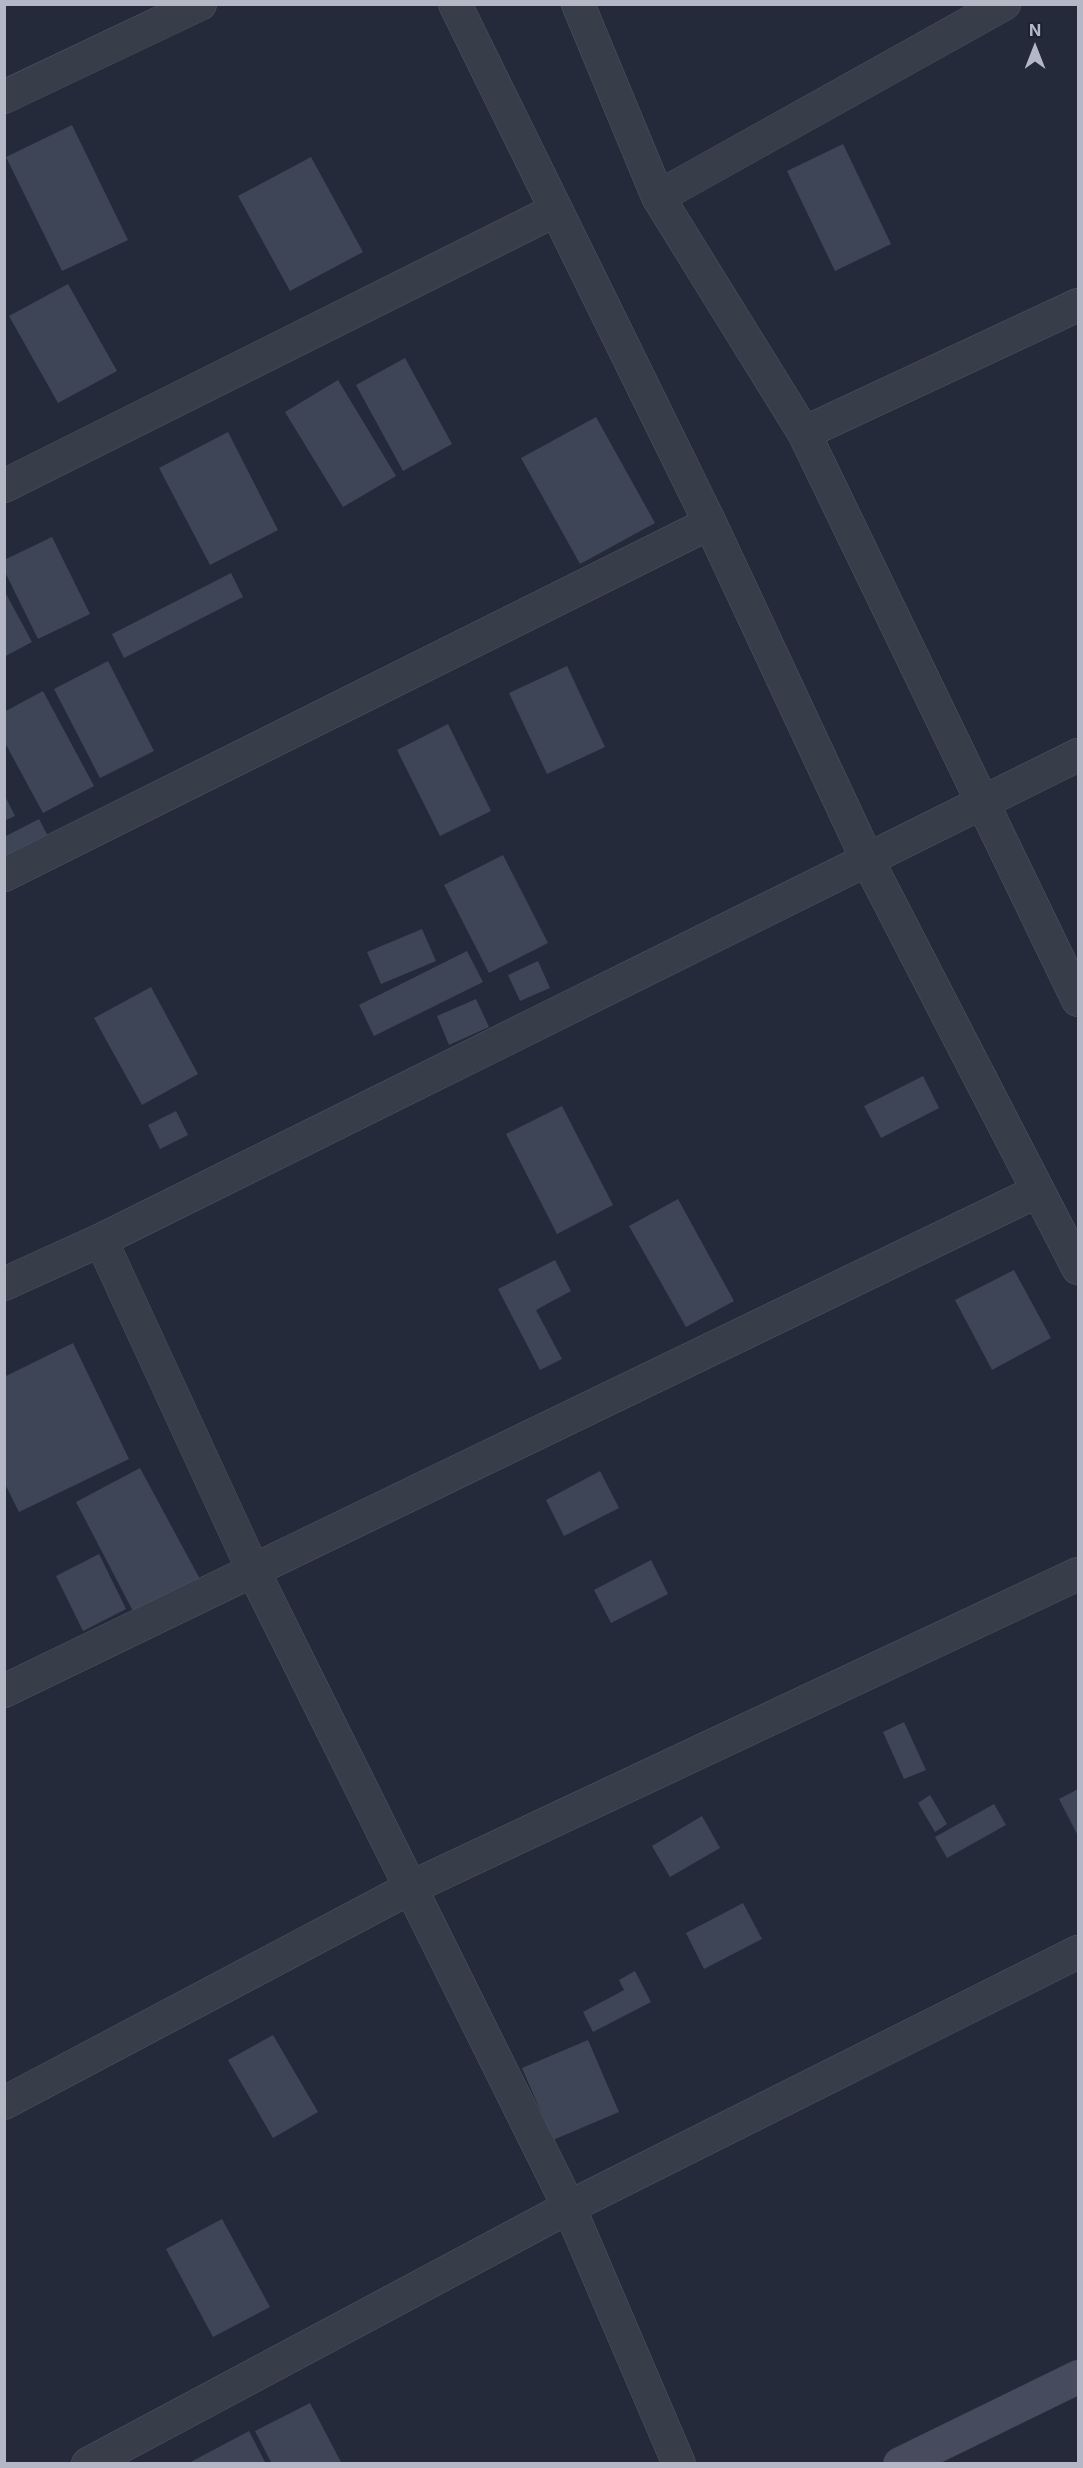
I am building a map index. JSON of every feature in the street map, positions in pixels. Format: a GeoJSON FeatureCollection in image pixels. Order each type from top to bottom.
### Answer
{"type":"FeatureCollection","features":[{"type":"Feature","properties":{"kind":"street"},"geometry":{"type":"LineString","coordinates":[[4,97],[200,4]]}},
{"type":"Feature","properties":{"kind":"street"},"geometry":{"type":"LineString","coordinates":[[455,4],[710,523],[867,861],[1078,1268]]}},
{"type":"Feature","properties":{"kind":"street"},"geometry":{"type":"LineString","coordinates":[[578,4],[658,198],[804,433],[1078,1000]]}},
{"type":"Feature","properties":{"kind":"street"},"geometry":{"type":"LineString","coordinates":[[658,198],[1005,4]]}},
{"type":"Feature","properties":{"kind":"street"},"geometry":{"type":"LineString","coordinates":[[4,486],[556,210]]}},
{"type":"Feature","properties":{"kind":"street"},"geometry":{"type":"LineString","coordinates":[[804,433],[1078,304]]}},
{"type":"Feature","properties":{"kind":"street"},"geometry":{"type":"LineString","coordinates":[[4,875],[710,523]]}},
{"type":"Feature","properties":{"kind":"street"},"geometry":{"type":"LineString","coordinates":[[4,1284],[101,1240],[1078,755]]}},
{"type":"Feature","properties":{"kind":"street"},"geometry":{"type":"LineString","coordinates":[[4,1691],[1038,1191]]}},
{"type":"Feature","properties":{"kind":"street"},"geometry":{"type":"LineString","coordinates":[[101,1240],[254,1572],[569,2207],[679,2463]]}},
{"type":"Feature","properties":{"kind":"street"},"geometry":{"type":"LineString","coordinates":[[4,2103],[410,1888],[1078,1574]]}},
{"type":"Feature","properties":{"kind":"street"},"geometry":{"type":"LineString","coordinates":[[88,2463],[569,2207],[1078,1952]]}},
{"type":"Feature","properties":{"kind":"street"},"geometry":{"type":"LineString","coordinates":[[900,2463],[1078,2377]]}},
{"type":"Feature","properties":{"kind":"building"},"geometry":{"type":"Polygon","coordinates":[[[72,125],[128,240],[62,271],[6,157],[72,125]]]}},
{"type":"Feature","properties":{"kind":"building"},"geometry":{"type":"Polygon","coordinates":[[[843,144],[891,244],[835,271],[787,171],[843,144]]]}},
{"type":"Feature","properties":{"kind":"building"},"geometry":{"type":"Polygon","coordinates":[[[311,157],[363,252],[290,291],[238,196],[311,157]]]}},
{"type":"Feature","properties":{"kind":"building"},"geometry":{"type":"Polygon","coordinates":[[[68,284],[117,371],[58,403],[9,316],[68,284]]]}},
{"type":"Feature","properties":{"kind":"building"},"geometry":{"type":"Polygon","coordinates":[[[405,358],[452,444],[403,471],[356,385],[405,358]]]}},
{"type":"Feature","properties":{"kind":"building"},"geometry":{"type":"Polygon","coordinates":[[[338,380],[396,476],[343,507],[285,412],[338,380]]]}},
{"type":"Feature","properties":{"kind":"building"},"geometry":{"type":"Polygon","coordinates":[[[596,417],[655,523],[580,564],[521,458],[596,417]]]}},
{"type":"Feature","properties":{"kind":"building"},"geometry":{"type":"Polygon","coordinates":[[[228,432],[278,530],[210,565],[159,468],[228,432]]]}},
{"type":"Feature","properties":{"kind":"building"},"geometry":{"type":"Polygon","coordinates":[[[52,537],[90,614],[38,639],[4,570],[4,560],[52,537]]]}},
{"type":"Feature","properties":{"kind":"building"},"geometry":{"type":"Polygon","coordinates":[[[231,573],[243,597],[124,658],[112,634],[231,573]]]}},
{"type":"Feature","properties":{"kind":"building"},"geometry":{"type":"Polygon","coordinates":[[[4,590],[32,642],[4,657],[4,590]]]}},
{"type":"Feature","properties":{"kind":"building"},"geometry":{"type":"Polygon","coordinates":[[[108,661],[154,751],[100,778],[54,689],[108,661]]]}},
{"type":"Feature","properties":{"kind":"building"},"geometry":{"type":"Polygon","coordinates":[[[567,666],[605,747],[547,774],[509,693],[567,666]]]}},
{"type":"Feature","properties":{"kind":"building"},"geometry":{"type":"Polygon","coordinates":[[[43,691],[94,786],[43,813],[4,741],[4,712],[43,691]]]}},
{"type":"Feature","properties":{"kind":"building"},"geometry":{"type":"Polygon","coordinates":[[[448,724],[491,811],[440,836],[397,750],[448,724]]]}},
{"type":"Feature","properties":{"kind":"building"},"geometry":{"type":"Polygon","coordinates":[[[4,794],[15,816],[4,821],[4,794]]]}},
{"type":"Feature","properties":{"kind":"building"},"geometry":{"type":"Polygon","coordinates":[[[39,819],[51,842],[4,865],[4,837],[39,819]]]}},
{"type":"Feature","properties":{"kind":"building"},"geometry":{"type":"Polygon","coordinates":[[[503,855],[548,943],[489,973],[444,885],[503,855]]]}},
{"type":"Feature","properties":{"kind":"building"},"geometry":{"type":"Polygon","coordinates":[[[422,929],[436,961],[381,984],[367,952],[422,929]]]}},
{"type":"Feature","properties":{"kind":"building"},"geometry":{"type":"Polygon","coordinates":[[[467,951],[483,982],[374,1036],[359,1005],[467,951]]]}},
{"type":"Feature","properties":{"kind":"building"},"geometry":{"type":"Polygon","coordinates":[[[538,961],[550,988],[520,1001],[508,975],[538,961]]]}},
{"type":"Feature","properties":{"kind":"building"},"geometry":{"type":"Polygon","coordinates":[[[151,987],[198,1074],[142,1105],[94,1018],[151,987]]]}},
{"type":"Feature","properties":{"kind":"building"},"geometry":{"type":"Polygon","coordinates":[[[476,999],[489,1027],[449,1045],[437,1016],[476,999]]]}},
{"type":"Feature","properties":{"kind":"building"},"geometry":{"type":"Polygon","coordinates":[[[923,1076],[939,1108],[881,1138],[864,1106],[923,1076]]]}},
{"type":"Feature","properties":{"kind":"building"},"geometry":{"type":"Polygon","coordinates":[[[562,1106],[613,1205],[557,1234],[506,1134],[562,1106]]]}},
{"type":"Feature","properties":{"kind":"building"},"geometry":{"type":"Polygon","coordinates":[[[176,1111],[188,1135],[160,1149],[148,1125],[176,1111]]]}},
{"type":"Feature","properties":{"kind":"building"},"geometry":{"type":"Polygon","coordinates":[[[678,1199],[734,1301],[686,1327],[629,1226],[678,1199]]]}},
{"type":"Feature","properties":{"kind":"building"},"geometry":{"type":"Polygon","coordinates":[[[555,1260],[571,1291],[536,1310],[562,1359],[540,1370],[498,1289],[555,1260]]]}},
{"type":"Feature","properties":{"kind":"building"},"geometry":{"type":"Polygon","coordinates":[[[1014,1270],[1051,1338],[992,1370],[955,1300],[1014,1270]]]}},
{"type":"Feature","properties":{"kind":"building"},"geometry":{"type":"Polygon","coordinates":[[[73,1343],[129,1459],[19,1512],[4,1482],[4,1377],[73,1343]]]}},
{"type":"Feature","properties":{"kind":"building"},"geometry":{"type":"Polygon","coordinates":[[[140,1468],[201,1581],[135,1615],[76,1502],[140,1468]]]}},
{"type":"Feature","properties":{"kind":"building"},"geometry":{"type":"Polygon","coordinates":[[[600,1471],[619,1508],[564,1536],[546,1500],[600,1471]]]}},
{"type":"Feature","properties":{"kind":"building"},"geometry":{"type":"Polygon","coordinates":[[[99,1554],[126,1609],[83,1631],[56,1576],[99,1554]]]}},
{"type":"Feature","properties":{"kind":"building"},"geometry":{"type":"Polygon","coordinates":[[[651,1560],[668,1594],[611,1623],[594,1590],[651,1560]]]}},
{"type":"Feature","properties":{"kind":"building"},"geometry":{"type":"Polygon","coordinates":[[[904,1722],[926,1770],[904,1779],[883,1732],[904,1722]]]}},
{"type":"Feature","properties":{"kind":"building"},"geometry":{"type":"Polygon","coordinates":[[[1078,1789],[1078,1836],[1059,1799],[1078,1789]]]}},
{"type":"Feature","properties":{"kind":"building"},"geometry":{"type":"Polygon","coordinates":[[[930,1795],[947,1824],[935,1832],[918,1803],[930,1795]]]}},
{"type":"Feature","properties":{"kind":"building"},"geometry":{"type":"Polygon","coordinates":[[[994,1804],[1006,1825],[947,1858],[935,1837],[994,1804]]]}},
{"type":"Feature","properties":{"kind":"building"},"geometry":{"type":"Polygon","coordinates":[[[702,1816],[720,1848],[670,1877],[652,1846],[702,1816]]]}},
{"type":"Feature","properties":{"kind":"building"},"geometry":{"type":"Polygon","coordinates":[[[743,1903],[762,1939],[704,1969],[686,1933],[743,1903]]]}},
{"type":"Feature","properties":{"kind":"building"},"geometry":{"type":"Polygon","coordinates":[[[635,1971],[651,2002],[593,2032],[583,2012],[624,1990],[619,1980],[635,1971]]]}},
{"type":"Feature","properties":{"kind":"building"},"geometry":{"type":"Polygon","coordinates":[[[273,2035],[318,2112],[273,2138],[228,2060],[273,2035]]]}},
{"type":"Feature","properties":{"kind":"building"},"geometry":{"type":"Polygon","coordinates":[[[588,2040],[619,2112],[553,2140],[522,2068],[588,2040]]]}},
{"type":"Feature","properties":{"kind":"building"},"geometry":{"type":"Polygon","coordinates":[[[222,2219],[270,2307],[213,2337],[166,2249],[222,2219]]]}},
{"type":"Feature","properties":{"kind":"building"},"geometry":{"type":"Polygon","coordinates":[[[310,2403],[342,2464],[272,2464],[255,2431],[310,2403]]]}},
{"type":"Feature","properties":{"kind":"building"},"geometry":{"type":"Polygon","coordinates":[[[249,2431],[266,2464],[187,2464],[249,2431]]]}}]}
